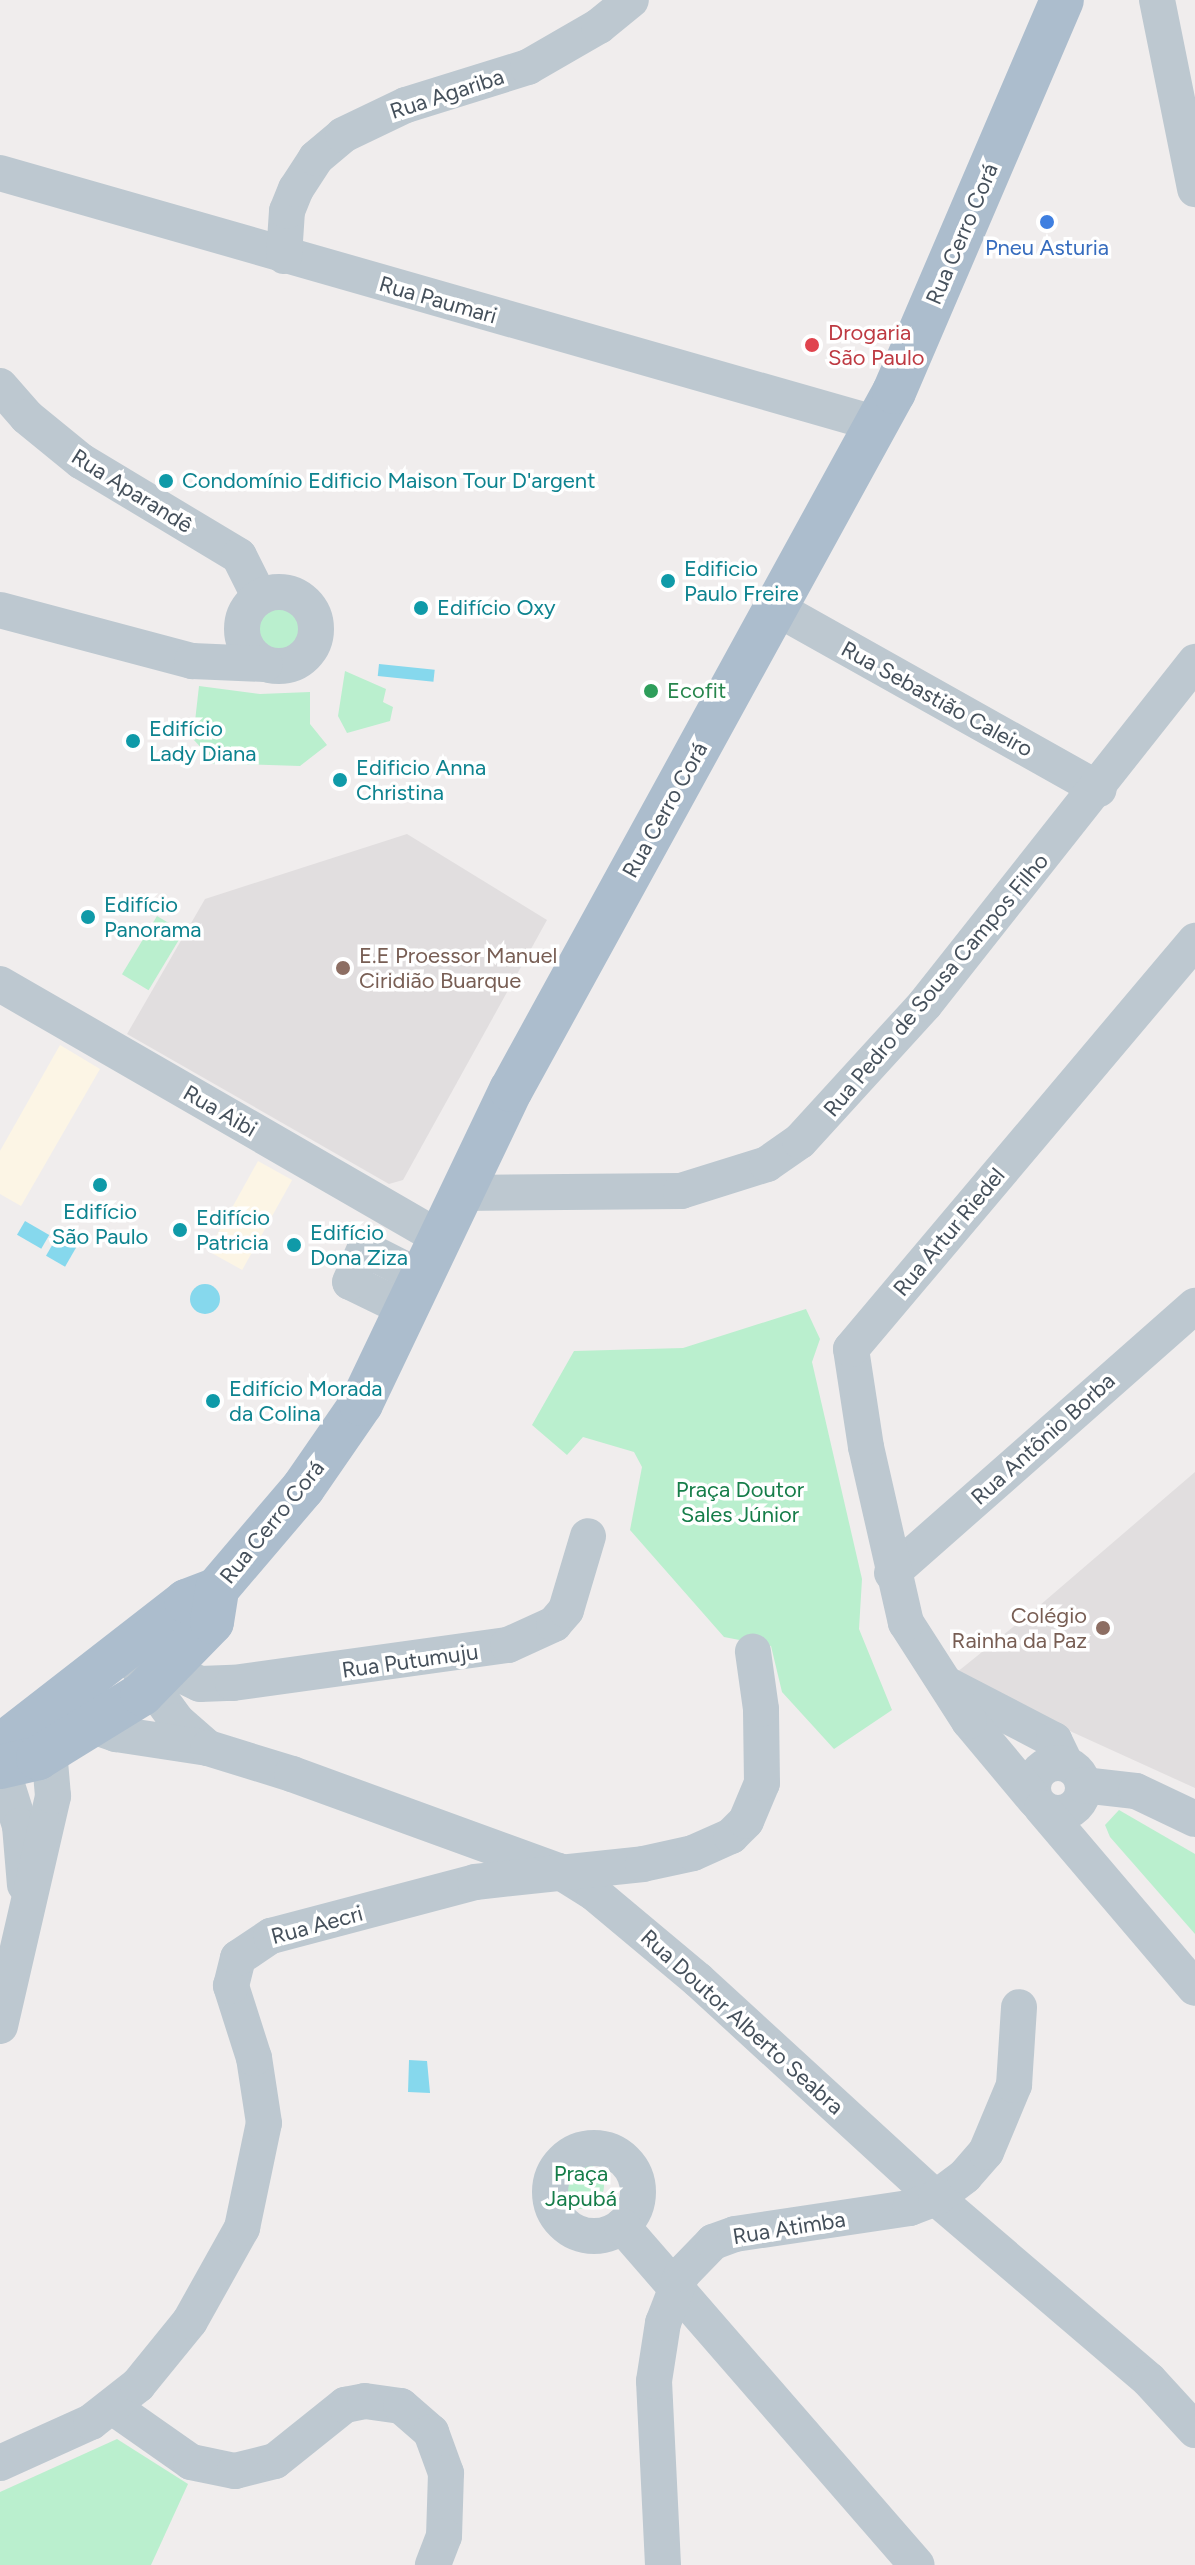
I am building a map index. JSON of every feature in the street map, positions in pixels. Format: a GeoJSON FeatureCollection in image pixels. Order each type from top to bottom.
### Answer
{"type":"FeatureCollection","features":[{"type":"Feature","properties":{"kind":"main road","name":"Rua Cerro Corá"},"geometry":{"type":"LineString","coordinates":[[17,1748],[212,1622],[217,1589],[333,1447],[415,1294],[460,1193],[877,424],[1053,11]]}},
{"type":"Feature","properties":{"kind":"main road","name":"Rua Cerro Corá"},"geometry":{"type":"LineString","coordinates":[[17,1748],[91,1727],[146,1662]]}},
{"type":"Feature","properties":{"kind":"street","name":"Rua Agariba"},"geometry":{"type":"LineString","coordinates":[[268,251],[316,158],[343,135],[406,105],[528,67],[577,41],[631,0]]}},
{"type":"Feature","properties":{"kind":"street"},"geometry":{"type":"LineString","coordinates":[[1157,0],[1195,189]]}},
{"type":"Feature","properties":{"kind":"street","name":"Rua Paumari"},"geometry":{"type":"LineString","coordinates":[[0,173],[877,424]]}},
{"type":"Feature","properties":{"kind":"street","name":"Rua Aparandê"},"geometry":{"type":"LineString","coordinates":[[0,386],[27,417],[81,461],[239,556],[259,596]]}},
{"type":"Feature","properties":{"kind":"street"},"geometry":{"type":"LineString","coordinates":[[0,610],[192,661],[288,665],[308,653],[315,620],[293,594],[259,596],[245,613],[242,634],[245,646],[265,664]]}},
{"type":"Feature","properties":{"kind":"street","name":"Rua Sebastião Caleiro"},"geometry":{"type":"LineString","coordinates":[[776,608],[1099,789]]}},
{"type":"Feature","properties":{"kind":"street"},"geometry":{"type":"LineString","coordinates":[[192,661],[242,634]]}},
{"type":"Feature","properties":{"kind":"street","name":"Rua Pedro de Sousa Campos Filho"},"geometry":{"type":"LineString","coordinates":[[460,1193],[681,1191],[767,1164],[836,1108],[1099,789],[1195,662]]}},
{"type":"Feature","properties":{"kind":"street","name":"Rua Artur Riedel"},"geometry":{"type":"LineString","coordinates":[[892,1573],[851,1349],[1195,941]]}},
{"type":"Feature","properties":{"kind":"street","name":"Rua Aibi"},"geometry":{"type":"LineString","coordinates":[[0,984],[440,1238]]}},
{"type":"Feature","properties":{"kind":"street"},"geometry":{"type":"LineString","coordinates":[[385,1207],[365,1249],[415,1294]]}},
{"type":"Feature","properties":{"kind":"street","name":"Rua Antônio Borba"},"geometry":{"type":"LineString","coordinates":[[892,1573],[1195,1306]]}},
{"type":"Feature","properties":{"kind":"street","name":"Rua Putumuju"},"geometry":{"type":"LineString","coordinates":[[146,1662],[200,1684],[233,1683],[508,1645],[554,1624],[566,1610],[588,1536]]}},
{"type":"Feature","properties":{"kind":"street"},"geometry":{"type":"LineString","coordinates":[[892,1573],[920,1651],[976,1730],[1059,1793],[1136,1791],[1195,1819]]}},
{"type":"Feature","properties":{"kind":"street","name":"Rua Aecri"},"geometry":{"type":"LineString","coordinates":[[0,2463],[75,2431],[114,2408],[163,2357],[219,2276],[242,2228],[256,2182],[264,2123],[254,2058],[231,1986],[238,1958],[271,1936],[475,1882],[693,1853],[731,1836],[746,1821],[756,1804],[764,1763],[753,1652]]}},
{"type":"Feature","properties":{"kind":"street","name":"Rua Doutor Alberto Seabra"},"geometry":{"type":"LineString","coordinates":[[146,1662],[177,1721],[208,1748]]}},
{"type":"Feature","properties":{"kind":"street"},"geometry":{"type":"LineString","coordinates":[[946,1684],[1054,1740],[1059,1793],[1104,1876],[1195,1988]]}},
{"type":"Feature","properties":{"kind":"street","name":"Rua Doutor Alberto Seabra"},"geometry":{"type":"LineString","coordinates":[[91,1727],[208,1748],[559,1871],[594,1893],[698,1980],[936,2198],[1149,2380],[1195,2430]]}},
{"type":"Feature","properties":{"kind":"street"},"geometry":{"type":"LineString","coordinates":[[17,1748],[26,1902]]}},
{"type":"Feature","properties":{"kind":"street"},"geometry":{"type":"LineString","coordinates":[[0,2026],[9,1944],[26,1902],[50,1820],[54,1782],[17,1748]]}},
{"type":"Feature","properties":{"kind":"street","name":"Rua Atimba"},"geometry":{"type":"LineString","coordinates":[[663,2565],[654,2381],[663,2323],[675,2290],[692,2259],[735,2234],[910,2208],[936,2198],[986,2152],[1004,2117],[1018,2058],[1019,2007]]}},
{"type":"Feature","properties":{"kind":"street"},"geometry":{"type":"LineString","coordinates":[[622,2226],[917,2565]]}},
{"type":"Feature","properties":{"kind":"street"},"geometry":{"type":"LineString","coordinates":[[114,2408],[191,2462],[235,2471],[275,2461],[345,2405],[365,2401],[401,2406],[431,2432],[446,2473],[444,2536],[433,2565]]}},
{"type":"Feature","properties":{"kind":"shaded area","name":"E.E Proessor Manuel Ciridião Buarque"},"geometry":{"type":"Polygon","coordinates":[[[407,834],[547,920],[403,1180],[389,1184],[127,1034],[205,899],[407,834]]]}},
{"type":"Feature","properties":{"kind":"shaded area"},"geometry":{"type":"Polygon","coordinates":[[[60,1045],[100,1069],[21,1206],[0,1194],[0,1151],[60,1045]]]}},
{"type":"Feature","properties":{"kind":"shaded area"},"geometry":{"type":"Polygon","coordinates":[[[258,1161],[292,1180],[242,1270],[208,1251],[258,1161]]]}},
{"type":"Feature","properties":{"kind":"shaded area","name":"Colégio Rainha da Paz"},"geometry":{"type":"Polygon","coordinates":[[[1195,1472],[1195,1788],[951,1677],[1039,1606],[1195,1472]]]}},
{"type":"Feature","properties":{"kind":"green space"},"geometry":{"type":"Polygon","coordinates":[[[278,602],[295,609],[302,626],[295,643],[278,650],[261,643],[254,626],[261,609],[278,602]]]}},
{"type":"Feature","properties":{"kind":"green space"},"geometry":{"type":"Polygon","coordinates":[[[345,671],[386,689],[383,702],[393,707],[390,721],[347,733],[338,716],[345,671]]]}},
{"type":"Feature","properties":{"kind":"green space"},"geometry":{"type":"Polygon","coordinates":[[[199,686],[260,694],[310,692],[310,724],[327,745],[300,766],[201,763],[206,753],[193,739],[199,686]]]}},
{"type":"Feature","properties":{"kind":"green space"},"geometry":{"type":"Polygon","coordinates":[[[157,916],[184,932],[149,990],[122,974],[157,916]]]}},
{"type":"Feature","properties":{"kind":"green space","name":"Praça Doutor Sales Júnior"},"geometry":{"type":"Polygon","coordinates":[[[806,1309],[820,1339],[812,1362],[862,1579],[859,1629],[892,1710],[834,1749],[782,1692],[771,1646],[724,1637],[630,1530],[642,1467],[634,1452],[583,1437],[567,1455],[532,1425],[574,1351],[683,1348],[806,1309]]]}},
{"type":"Feature","properties":{"kind":"green space"},"geometry":{"type":"Polygon","coordinates":[[[1119,1810],[1195,1854],[1195,1934],[1110,1837],[1105,1825],[1119,1810]]]}},
{"type":"Feature","properties":{"kind":"green space","name":"Praça Japubá"},"geometry":{"type":"Polygon","coordinates":[[[581,2163],[597,2170],[604,2186],[597,2202],[581,2209],[565,2202],[558,2186],[565,2170],[581,2163]]]}},
{"type":"Feature","properties":{"kind":"green space"},"geometry":{"type":"Polygon","coordinates":[[[117,2439],[188,2484],[151,2565],[0,2565],[0,2492],[117,2439]]]}},
{"type":"Feature","properties":{"kind":"water"},"geometry":{"type":"Polygon","coordinates":[[[379,664],[435,670],[433,682],[378,676],[379,664]]]}},
{"type":"Feature","properties":{"kind":"water"},"geometry":{"type":"Polygon","coordinates":[[[25,1221],[49,1235],[41,1249],[17,1235],[25,1221]]]}},
{"type":"Feature","properties":{"kind":"water"},"geometry":{"type":"Polygon","coordinates":[[[62,1228],[81,1239],[65,1267],[46,1256],[62,1228]]]}},
{"type":"Feature","properties":{"kind":"water"},"geometry":{"type":"Polygon","coordinates":[[[205,1284],[216,1288],[220,1299],[216,1310],[205,1314],[194,1310],[190,1299],[194,1288],[205,1284]]]}},
{"type":"Feature","properties":{"kind":"water"},"geometry":{"type":"Polygon","coordinates":[[[409,2060],[427,2061],[430,2093],[408,2092],[409,2060]]]}},
{"type":"Feature","properties":{"kind":"place","name":"Pneu Asturia"},"geometry":{"type":"Point","coordinates":[1047,222]}},
{"type":"Feature","properties":{"kind":"place","name":"Drogaria São Paulo"},"geometry":{"type":"Point","coordinates":[812,345]}},
{"type":"Feature","properties":{"kind":"place","name":"Condomínio Edificio Maison Tour D'argent"},"geometry":{"type":"Point","coordinates":[166,481]}},
{"type":"Feature","properties":{"kind":"place","name":"Edificio Paulo Freire"},"geometry":{"type":"Point","coordinates":[668,581]}},
{"type":"Feature","properties":{"kind":"place","name":"Edifício Oxy"},"geometry":{"type":"Point","coordinates":[421,608]}},
{"type":"Feature","properties":{"kind":"place","name":"Ecofit"},"geometry":{"type":"Point","coordinates":[651,691]}},
{"type":"Feature","properties":{"kind":"place","name":"Edifício Lady Diana"},"geometry":{"type":"Point","coordinates":[133,741]}},
{"type":"Feature","properties":{"kind":"place","name":"Edificio Anna Christina"},"geometry":{"type":"Point","coordinates":[340,780]}},
{"type":"Feature","properties":{"kind":"place","name":"Edifício Panorama"},"geometry":{"type":"Point","coordinates":[88,917]}},
{"type":"Feature","properties":{"kind":"place","name":"E.E Proessor Manuel Ciridião Buarque"},"geometry":{"type":"Point","coordinates":[343,968]}},
{"type":"Feature","properties":{"kind":"place","name":"Edifício São Paulo"},"geometry":{"type":"Point","coordinates":[100,1185]}},
{"type":"Feature","properties":{"kind":"place","name":"Edifício Patricia"},"geometry":{"type":"Point","coordinates":[180,1230]}},
{"type":"Feature","properties":{"kind":"place","name":"Edifício Dona Ziza"},"geometry":{"type":"Point","coordinates":[294,1245]}},
{"type":"Feature","properties":{"kind":"place","name":"Edifício Morada da Colina"},"geometry":{"type":"Point","coordinates":[213,1401]}},
{"type":"Feature","properties":{"kind":"place","name":"Colégio Rainha da Paz"},"geometry":{"type":"Point","coordinates":[1103,1628]}}]}
